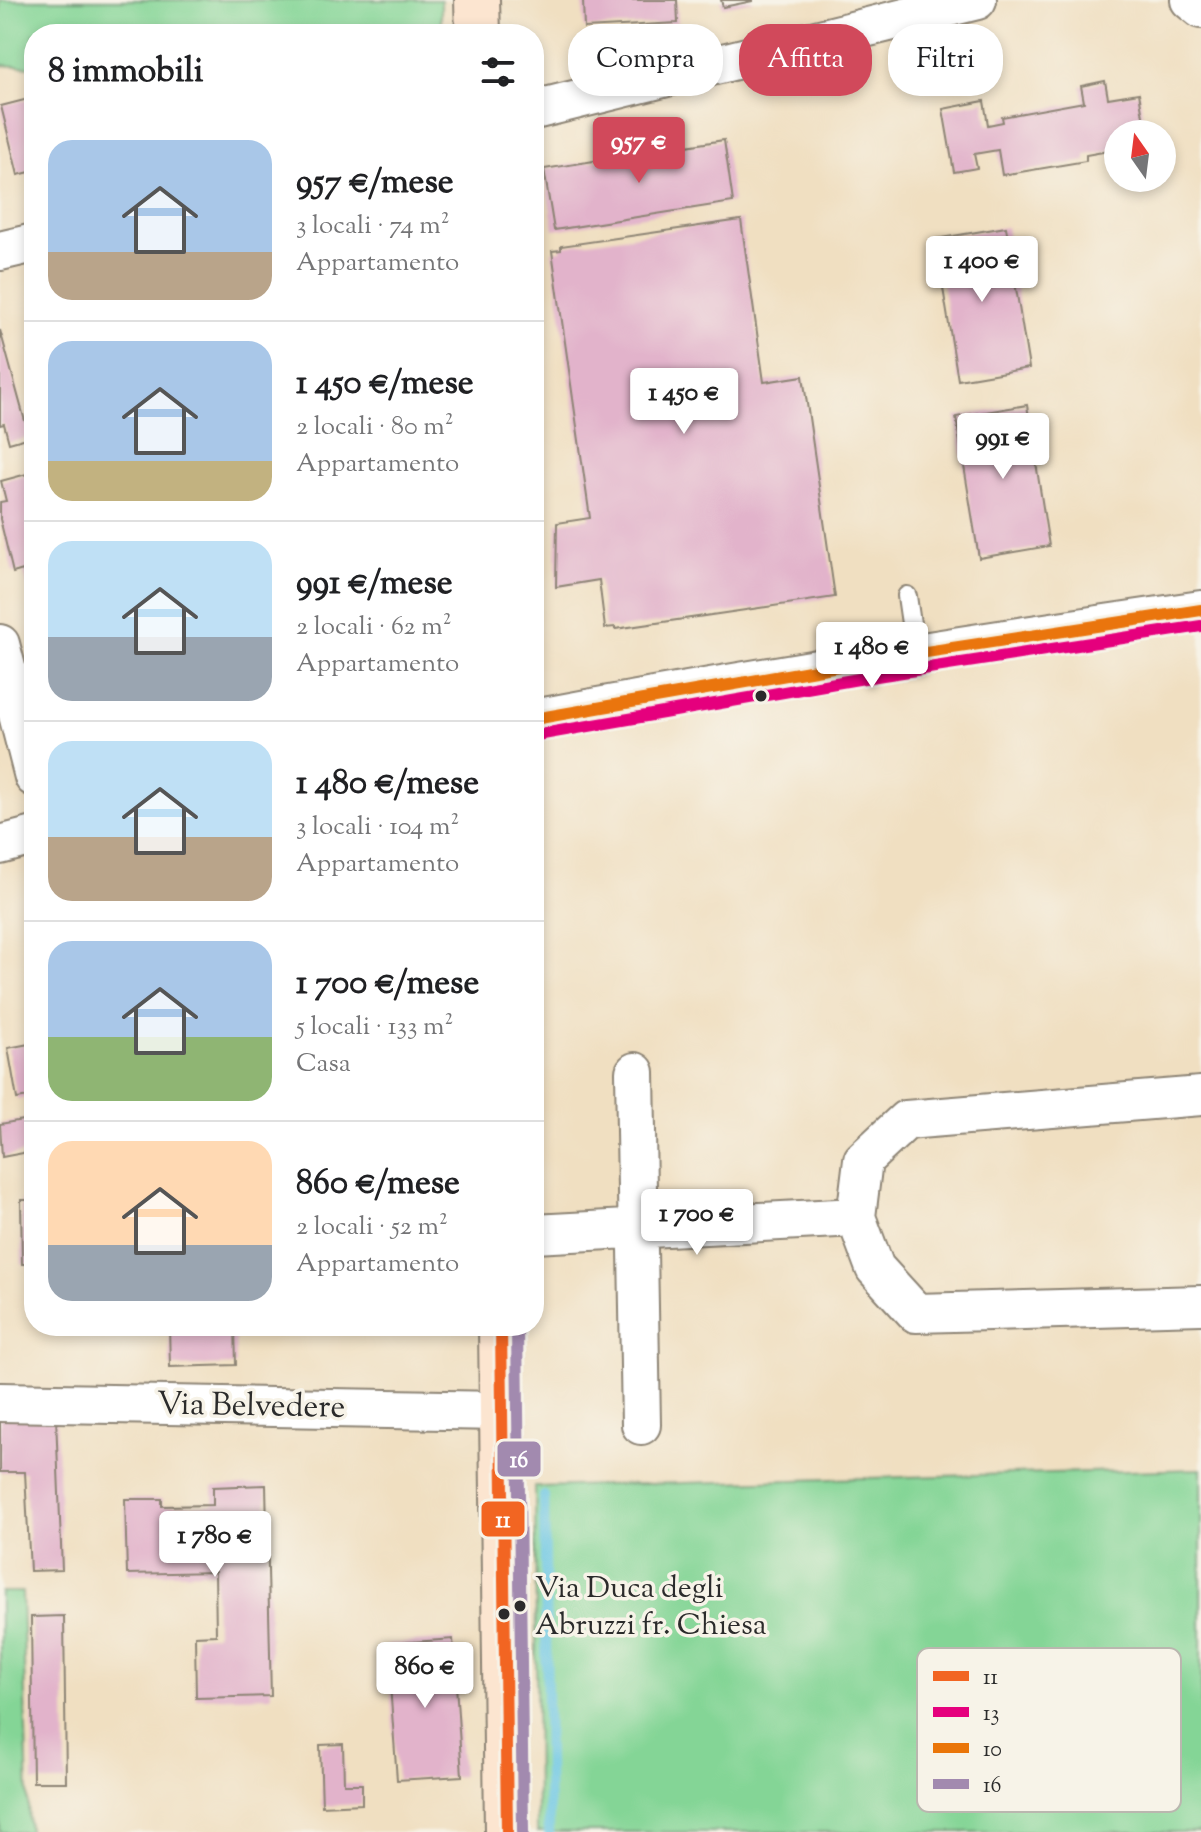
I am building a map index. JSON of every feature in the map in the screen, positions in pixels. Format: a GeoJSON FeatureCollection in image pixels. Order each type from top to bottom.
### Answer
{"type":"FeatureCollection","features":[{"type":"Feature","properties":{"kind":"main road"},"geometry":{"type":"LineString","coordinates":[[477,0],[478,24]]}},
{"type":"Feature","properties":{"kind":"main road"},"geometry":{"type":"LineString","coordinates":[[501,1336],[507,1832]]}},
{"type":"Feature","properties":{"kind":"street"},"geometry":{"type":"LineString","coordinates":[[544,108],[977,0]]}},
{"type":"Feature","properties":{"kind":"street"},"geometry":{"type":"LineString","coordinates":[[1190,0],[1201,9]]}},
{"type":"Feature","properties":{"kind":"street"},"geometry":{"type":"LineString","coordinates":[[0,251],[24,245]]}},
{"type":"Feature","properties":{"kind":"street"},"geometry":{"type":"LineString","coordinates":[[544,717],[636,698],[915,651],[1201,610]]}},
{"type":"Feature","properties":{"kind":"street"},"geometry":{"type":"LineString","coordinates":[[0,644],[24,738]]}},
{"type":"Feature","properties":{"kind":"street"},"geometry":{"type":"LineString","coordinates":[[0,845],[24,839]]}},
{"type":"Feature","properties":{"kind":"street"},"geometry":{"type":"LineString","coordinates":[[635,1072],[641,1425]]}},
{"type":"Feature","properties":{"kind":"street"},"geometry":{"type":"LineString","coordinates":[[1201,1096],[906,1120],[863,1160],[856,1217],[875,1268],[916,1313],[1201,1305]]}},
{"type":"Feature","properties":{"kind":"street"},"geometry":{"type":"LineString","coordinates":[[544,1234],[856,1217]]}},
{"type":"Feature","properties":{"kind":"street","name":"Via Belvedere"},"geometry":{"type":"LineString","coordinates":[[0,1402],[502,1411]]}},
{"type":"Feature","properties":{"kind":"lane"},"geometry":{"type":"LineString","coordinates":[[907,596],[915,651]]}},
{"type":"Feature","properties":{"kind":"green space"},"geometry":{"type":"Polygon","coordinates":[[[0,0],[441,0],[441,24],[24,24],[24,66],[0,65],[0,0]]]}},
{"type":"Feature","properties":{"kind":"green space"},"geometry":{"type":"Polygon","coordinates":[[[1201,1469],[1201,1832],[537,1832],[535,1487],[1201,1469]]]}},
{"type":"Feature","properties":{"kind":"green space"},"geometry":{"type":"Polygon","coordinates":[[[0,1592],[22,1592],[29,1832],[0,1832],[0,1592]]]}},
{"type":"Feature","properties":{"kind":"building"},"geometry":{"type":"Polygon","coordinates":[[[583,0],[677,0],[678,23],[584,24],[583,0]]]}},
{"type":"Feature","properties":{"kind":"building"},"geometry":{"type":"Polygon","coordinates":[[[721,0],[753,0],[753,1],[723,7],[721,0]]]}},
{"type":"Feature","properties":{"kind":"building"},"geometry":{"type":"Polygon","coordinates":[[[1105,81],[1108,98],[1139,93],[1144,120],[1104,120],[1104,152],[1086,155],[1086,161],[1002,175],[998,150],[974,154],[977,168],[954,172],[943,109],[984,101],[988,125],[1003,122],[1002,117],[1084,102],[1081,86],[1105,81]]]}},
{"type":"Feature","properties":{"kind":"building"},"geometry":{"type":"Polygon","coordinates":[[[24,100],[24,174],[18,175],[1,106],[24,100]]]}},
{"type":"Feature","properties":{"kind":"building"},"geometry":{"type":"Polygon","coordinates":[[[724,140],[733,202],[554,230],[544,169],[724,140]]]}},
{"type":"Feature","properties":{"kind":"building"},"geometry":{"type":"Polygon","coordinates":[[[741,220],[764,382],[803,376],[835,597],[605,628],[599,580],[556,587],[557,523],[590,518],[552,251],[561,250],[561,246],[741,220]]]}},
{"type":"Feature","properties":{"kind":"building"},"geometry":{"type":"Polygon","coordinates":[[[1006,227],[1029,368],[958,380],[935,239],[1006,227]]]}},
{"type":"Feature","properties":{"kind":"building"},"geometry":{"type":"Polygon","coordinates":[[[0,330],[24,417],[24,439],[9,443],[4,424],[0,425],[0,330]]]}},
{"type":"Feature","properties":{"kind":"building"},"geometry":{"type":"Polygon","coordinates":[[[1027,405],[1049,546],[979,558],[956,417],[1027,405]]]}},
{"type":"Feature","properties":{"kind":"building"},"geometry":{"type":"Polygon","coordinates":[[[24,475],[24,574],[23,570],[13,573],[0,519],[0,502],[6,501],[1,481],[24,475]]]}},
{"type":"Feature","properties":{"kind":"building"},"geometry":{"type":"Polygon","coordinates":[[[24,1045],[24,1098],[17,1099],[8,1048],[24,1045]]]}},
{"type":"Feature","properties":{"kind":"building"},"geometry":{"type":"Polygon","coordinates":[[[24,1120],[24,1153],[2,1157],[0,1124],[24,1120]]]}},
{"type":"Feature","properties":{"kind":"building"},"geometry":{"type":"Polygon","coordinates":[[[21,1200],[24,1200],[24,1264],[21,1200]]]}},
{"type":"Feature","properties":{"kind":"building"},"geometry":{"type":"Polygon","coordinates":[[[169,1336],[235,1336],[236,1365],[170,1367],[169,1336]]]}},
{"type":"Feature","properties":{"kind":"building"},"geometry":{"type":"Polygon","coordinates":[[[0,1417],[56,1417],[62,1570],[30,1571],[25,1472],[0,1472],[0,1417]]]}},
{"type":"Feature","properties":{"kind":"building"},"geometry":{"type":"Polygon","coordinates":[[[266,1485],[271,1696],[196,1698],[195,1636],[216,1635],[215,1572],[127,1574],[125,1499],[162,1499],[162,1506],[213,1505],[213,1487],[266,1485]]]}},
{"type":"Feature","properties":{"kind":"building"},"geometry":{"type":"Polygon","coordinates":[[[64,1616],[66,1782],[33,1782],[31,1617],[64,1616]]]}},
{"type":"Feature","properties":{"kind":"building"},"geometry":{"type":"Polygon","coordinates":[[[453,1639],[462,1776],[397,1780],[387,1644],[453,1639]]]}},
{"type":"Feature","properties":{"kind":"building"},"geometry":{"type":"Polygon","coordinates":[[[343,1744],[344,1784],[362,1784],[362,1804],[322,1806],[320,1745],[343,1744]]]}},
{"type":"Feature","properties":{"kind":"waterway"},"geometry":{"type":"LineString","coordinates":[[544,1496],[549,1832]]}},
{"type":"Feature","properties":{"kind":"transit line","name":"10"},"geometry":{"type":"LineString","coordinates":[[544,717],[867,661],[1201,610]]}},
{"type":"Feature","properties":{"kind":"transit line","name":"13"},"geometry":{"type":"LineString","coordinates":[[544,734],[870,677],[1201,626]]}},
{"type":"Feature","properties":{"kind":"transit line","name":"11"},"geometry":{"type":"LineString","coordinates":[[501,1336],[507,1832]]}},
{"type":"Feature","properties":{"kind":"transit line","name":"16"},"geometry":{"type":"LineString","coordinates":[[517,1336],[523,1832]]}},
{"type":"Feature","properties":{"kind":"place","name":"Via Duca degli Abruzzi fr. Chiesa"},"geometry":{"type":"Point","coordinates":[520,1606]}}]}
